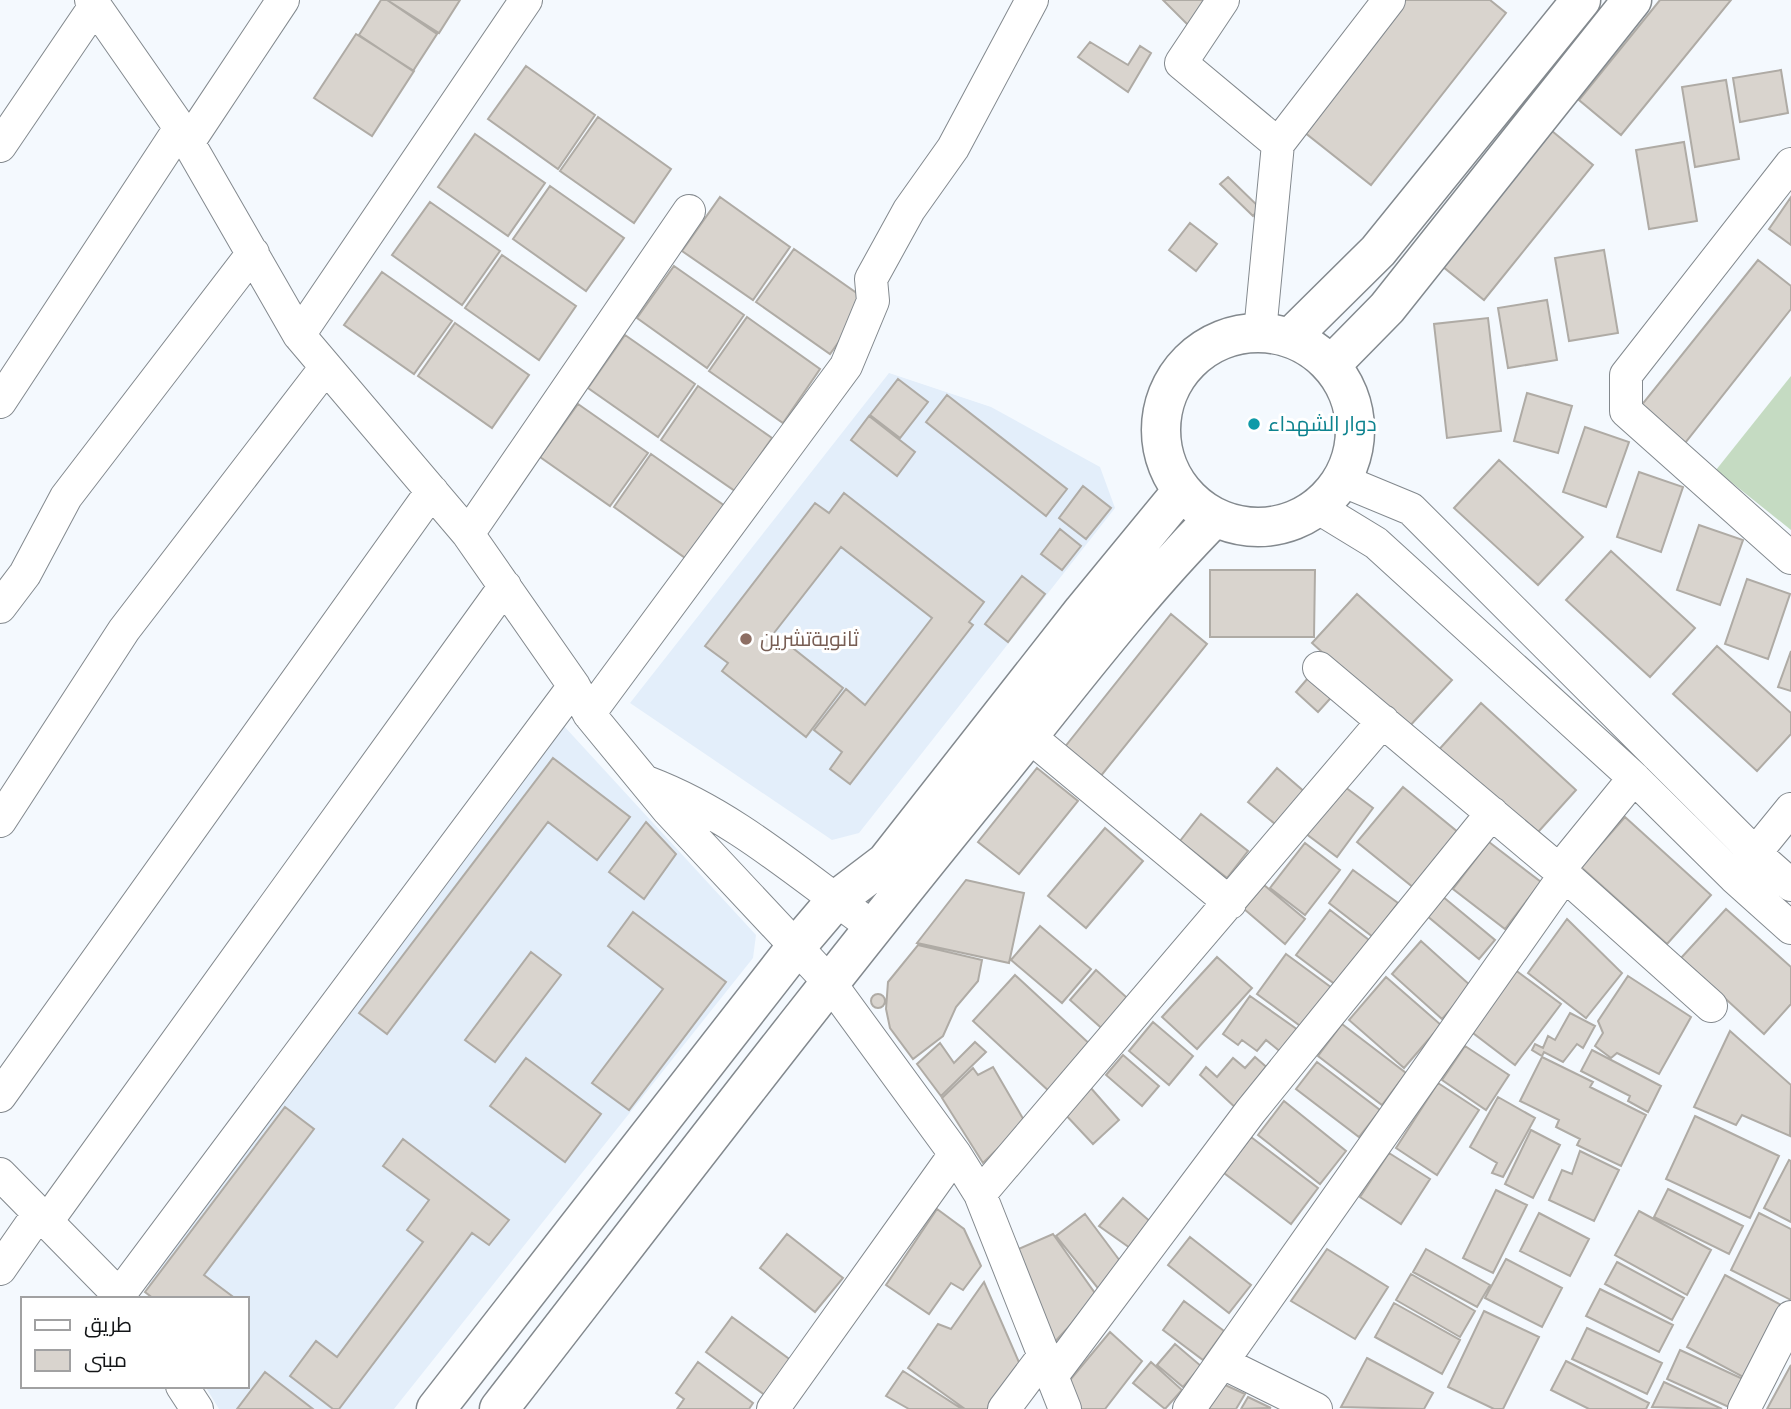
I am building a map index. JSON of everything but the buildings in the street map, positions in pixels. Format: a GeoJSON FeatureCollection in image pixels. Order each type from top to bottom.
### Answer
{"type":"FeatureCollection","features":[{"type":"Feature","properties":{"kind":"main road"},"geometry":{"type":"LineString","coordinates":[[1275,335],[1378,251],[1581,0]]}},
{"type":"Feature","properties":{"kind":"main road"},"geometry":{"type":"LineString","coordinates":[[1331,365],[1387,308],[1632,0]]}},
{"type":"Feature","properties":{"kind":"main road"},"geometry":{"type":"LineString","coordinates":[[1275,335],[1313,349],[1331,365],[1345,386],[1353,409],[1355,433],[1351,457],[1329,493],[1293,521],[1266,527],[1239,526],[1214,518],[1181,492],[1164,458],[1160,428],[1166,397],[1180,370],[1203,349],[1230,336],[1275,335]]}},
{"type":"Feature","properties":{"kind":"main road"},"geometry":{"type":"LineString","coordinates":[[436,1409],[796,947],[836,901],[887,862],[1083,611],[1181,492]]}},
{"type":"Feature","properties":{"kind":"main road"},"geometry":{"type":"LineString","coordinates":[[499,1409],[873,927],[1148,586],[1214,518]]}},
{"type":"Feature","properties":{"kind":"street"},"geometry":{"type":"LineString","coordinates":[[0,402],[184,136],[283,0]]}},
{"type":"Feature","properties":{"kind":"street"},"geometry":{"type":"LineString","coordinates":[[299,335],[526,0]]}},
{"type":"Feature","properties":{"kind":"street"},"geometry":{"type":"LineString","coordinates":[[589,714],[846,366],[873,301],[871,279],[909,210],[953,148],[1032,0]]}},
{"type":"Feature","properties":{"kind":"street"},"geometry":{"type":"LineString","coordinates":[[1223,0],[1181,62],[1278,144]]}},
{"type":"Feature","properties":{"kind":"street"},"geometry":{"type":"LineString","coordinates":[[1275,335],[1278,144],[1389,0]]}},
{"type":"Feature","properties":{"kind":"street"},"geometry":{"type":"LineString","coordinates":[[0,146],[93,3],[184,136],[299,335],[468,534],[574,686],[589,714],[668,810],[740,890],[830,983],[955,1154],[980,1194],[1065,1409]]}},
{"type":"Feature","properties":{"kind":"street"},"geometry":{"type":"LineString","coordinates":[[1791,164],[1626,375],[1626,411],[1791,558]]}},
{"type":"Feature","properties":{"kind":"street"},"geometry":{"type":"LineString","coordinates":[[468,534],[689,211]]}},
{"type":"Feature","properties":{"kind":"street"},"geometry":{"type":"LineString","coordinates":[[0,607],[25,573],[66,498],[253,253]]}},
{"type":"Feature","properties":{"kind":"street"},"geometry":{"type":"LineString","coordinates":[[0,821],[124,630],[326,367]]}},
{"type":"Feature","properties":{"kind":"street"},"geometry":{"type":"LineString","coordinates":[[0,1096],[432,491]]}},
{"type":"Feature","properties":{"kind":"street"},"geometry":{"type":"LineString","coordinates":[[1329,493],[1376,543],[1634,778],[1734,877],[1791,928]]}},
{"type":"Feature","properties":{"kind":"street"},"geometry":{"type":"LineString","coordinates":[[1329,493],[1411,509],[1757,855],[1791,885]]}},
{"type":"Feature","properties":{"kind":"street"},"geometry":{"type":"LineString","coordinates":[[0,1269],[44,1217],[505,586]]}},
{"type":"Feature","properties":{"kind":"street"},"geometry":{"type":"LineString","coordinates":[[1319,668],[1562,873],[1711,1006]]}},
{"type":"Feature","properties":{"kind":"street"},"geometry":{"type":"LineString","coordinates":[[0,1174],[122,1296],[574,686]]}},
{"type":"Feature","properties":{"kind":"street"},"geometry":{"type":"LineString","coordinates":[[980,1194],[1383,722]]}},
{"type":"Feature","properties":{"kind":"street"},"geometry":{"type":"LineString","coordinates":[[1029,736],[1230,903]]}},
{"type":"Feature","properties":{"kind":"street"},"geometry":{"type":"LineString","coordinates":[[1189,1409],[1562,873],[1634,778]]}},
{"type":"Feature","properties":{"kind":"street"},"geometry":{"type":"LineString","coordinates":[[648,783],[682,795],[720,817],[766,847],[873,927]]}},
{"type":"Feature","properties":{"kind":"street"},"geometry":{"type":"LineString","coordinates":[[1734,877],[1757,855],[1791,809]]}},
{"type":"Feature","properties":{"kind":"street"},"geometry":{"type":"LineString","coordinates":[[1004,1409],[1048,1367],[1492,813]]}},
{"type":"Feature","properties":{"kind":"street"},"geometry":{"type":"LineString","coordinates":[[773,1409],[955,1154]]}},
{"type":"Feature","properties":{"kind":"street"},"geometry":{"type":"LineString","coordinates":[[1744,1409],[1791,1317]]}},
{"type":"Feature","properties":{"kind":"street"},"geometry":{"type":"LineString","coordinates":[[1223,1363],[1316,1409]]}},
{"type":"Feature","properties":{"kind":"shaded area"},"geometry":{"type":"Polygon","coordinates":[[[889,373],[991,407],[1100,467],[1115,508],[859,833],[832,840],[630,703],[889,373]]]}},
{"type":"Feature","properties":{"kind":"shaded area"},"geometry":{"type":"Polygon","coordinates":[[[563,725],[756,935],[753,958],[394,1409],[219,1409],[206,1388],[248,1388],[248,1297],[149,1297],[149,1277],[563,725]]]}},
{"type":"Feature","properties":{"kind":"green space"},"geometry":{"type":"Polygon","coordinates":[[[1791,376],[1791,530],[1716,470],[1791,376]]]}},
{"type":"Feature","properties":{"kind":"place","name":"دوار الشهداء"},"geometry":{"type":"Point","coordinates":[1254,424]}},
{"type":"Feature","properties":{"kind":"place","name":"ثانويةتشرين"},"geometry":{"type":"Point","coordinates":[746,639]}}]}
